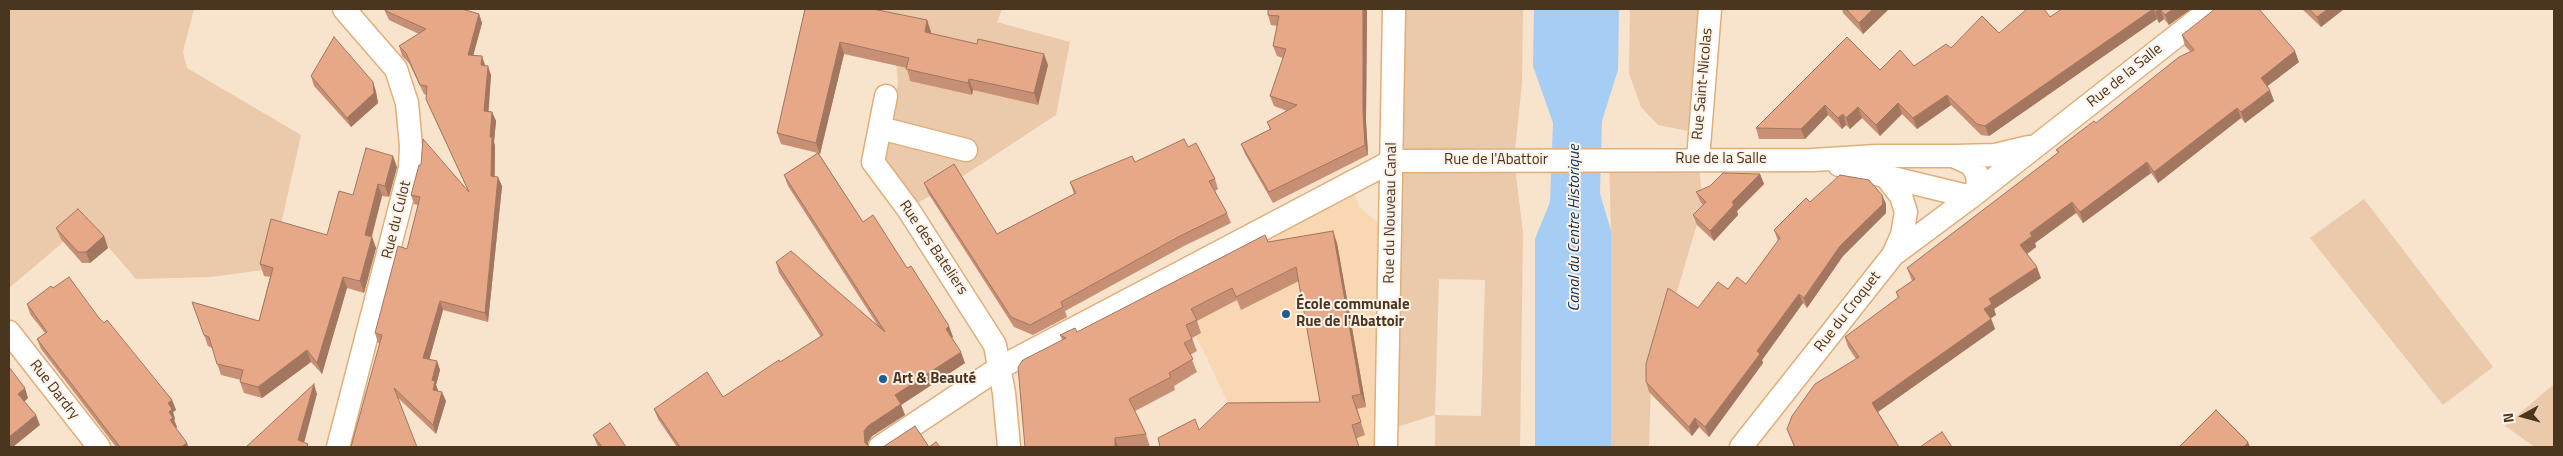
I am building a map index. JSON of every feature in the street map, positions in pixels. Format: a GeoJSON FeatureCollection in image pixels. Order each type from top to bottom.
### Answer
{"type":"FeatureCollection","features":[{"type":"Feature","properties":{"kind":"street","name":"Rue du Culot"},"geometry":{"type":"LineString","coordinates":[[338,447],[410,168],[411,146],[407,103],[396,70],[344,9]]}},
{"type":"Feature","properties":{"kind":"street","name":"Rue du Nouveau Canal"},"geometry":{"type":"LineString","coordinates":[[1386,447],[1394,9]]}},
{"type":"Feature","properties":{"kind":"street","name":"Rue Saint-Nicolas"},"geometry":{"type":"LineString","coordinates":[[1698,159],[1710,9]]}},
{"type":"Feature","properties":{"kind":"street","name":"Rue de la Salle"},"geometry":{"type":"LineString","coordinates":[[1813,160],[1971,197],[2211,9]]}},
{"type":"Feature","properties":{"kind":"street","name":"Rue des Bateliers"},"geometry":{"type":"LineString","coordinates":[[886,96],[873,162],[908,208],[988,331],[995,345],[1004,393],[1009,447]]}},
{"type":"Feature","properties":{"kind":"street"},"geometry":{"type":"LineString","coordinates":[[880,128],[966,150]]}},
{"type":"Feature","properties":{"kind":"street","name":"Rue de la Salle"},"geometry":{"type":"LineString","coordinates":[[1629,159],[1813,160],[1876,156],[1995,155],[2039,143]]}},
{"type":"Feature","properties":{"kind":"street"},"geometry":{"type":"LineString","coordinates":[[1953,156],[1971,164],[1977,174],[1978,186],[1971,197]]}},
{"type":"Feature","properties":{"kind":"street","name":"Rue de l'Abattoir"},"geometry":{"type":"LineString","coordinates":[[1392,161],[1629,159]]}},
{"type":"Feature","properties":{"kind":"street"},"geometry":{"type":"LineString","coordinates":[[880,447],[1000,368],[1392,161]]}},
{"type":"Feature","properties":{"kind":"street"},"geometry":{"type":"LineString","coordinates":[[1887,178],[1901,196],[1906,212],[1902,235],[1893,255]]}},
{"type":"Feature","properties":{"kind":"street","name":"Rue du Croquet"},"geometry":{"type":"LineString","coordinates":[[1741,447],[1759,438],[1893,255],[1971,197]]}},
{"type":"Feature","properties":{"kind":"street","name":"Rue Dardry"},"geometry":{"type":"LineString","coordinates":[[9,332],[99,447]]}},
{"type":"Feature","properties":{"kind":"shaded area"},"geometry":{"type":"Polygon","coordinates":[[[9,9],[194,9],[183,52],[187,68],[301,135],[271,269],[211,277],[136,279],[87,222],[9,288],[9,9]]]}},
{"type":"Feature","properties":{"kind":"shaded area"},"geometry":{"type":"Polygon","coordinates":[[[813,9],[1002,9],[997,22],[1070,42],[1056,115],[966,174],[908,209],[884,165],[898,83],[895,52],[813,9]]]}},
{"type":"Feature","properties":{"kind":"shaded area"},"geometry":{"type":"Polygon","coordinates":[[[1394,9],[1523,9],[1522,83],[1514,160],[1523,232],[1520,447],[1435,447],[1435,415],[1387,430],[1394,9]],[[1439,279],[1435,415],[1481,416],[1485,280],[1439,279]]]}},
{"type":"Feature","properties":{"kind":"shaded area"},"geometry":{"type":"Polygon","coordinates":[[[1630,9],[1710,9],[1699,133],[1658,125],[1641,107],[1629,73],[1630,9]]]}},
{"type":"Feature","properties":{"kind":"shaded area"},"geometry":{"type":"Polygon","coordinates":[[[1609,159],[1698,159],[1703,204],[1651,379],[1649,447],[1611,447],[1609,159]]]}},
{"type":"Feature","properties":{"kind":"shaded area","name":"École communale Rue de l'Abattoir"},"geometry":{"type":"Polygon","coordinates":[[[1350,183],[1360,208],[1385,228],[1386,447],[1199,447],[1235,418],[1202,348],[1173,295],[1350,183]]]}},
{"type":"Feature","properties":{"kind":"shaded area"},"geometry":{"type":"Polygon","coordinates":[[[2364,199],[2493,367],[2443,405],[2310,238],[2364,199]]]}},
{"type":"Feature","properties":{"kind":"shaded area"},"geometry":{"type":"Polygon","coordinates":[[[2554,384],[2554,447],[2535,447],[2505,426],[2554,384]]]}},
{"type":"Feature","properties":{"kind":"water","name":"Canal du Centre Historique"},"geometry":{"type":"Polygon","coordinates":[[[1534,9],[1619,9],[1618,70],[1602,121],[1600,193],[1611,231],[1611,447],[1535,447],[1535,239],[1550,202],[1553,123],[1533,66],[1534,9]]]}},
{"type":"Feature","properties":{"kind":"building"},"geometry":{"type":"Polygon","coordinates":[[[385,9],[462,9],[479,14],[468,55],[482,56],[481,65],[488,66],[484,111],[492,112],[490,137],[492,137],[491,176],[498,177],[485,313],[440,301],[423,358],[437,361],[432,380],[435,381],[433,390],[442,392],[433,425],[394,388],[417,447],[351,447],[382,335],[375,333],[398,246],[407,249],[420,197],[411,195],[419,165],[421,165],[423,139],[469,192],[426,99],[427,86],[420,85],[406,53],[399,46],[426,29],[385,9]]]}},
{"type":"Feature","properties":{"kind":"building"},"geometry":{"type":"Polygon","coordinates":[[[805,9],[873,9],[927,20],[925,32],[977,44],[978,39],[1044,54],[1034,93],[969,79],[968,83],[906,69],[909,58],[840,42],[816,143],[777,133],[805,9]]]}},
{"type":"Feature","properties":{"kind":"building"},"geometry":{"type":"Polygon","coordinates":[[[1268,9],[1363,9],[1365,145],[1269,192],[1241,144],[1271,129],[1267,122],[1297,105],[1270,96],[1286,49],[1273,46],[1279,16],[1268,15],[1268,9]]]}},
{"type":"Feature","properties":{"kind":"building"},"geometry":{"type":"Polygon","coordinates":[[[1846,9],[1873,9],[1859,23],[1846,9]]]}},
{"type":"Feature","properties":{"kind":"building"},"geometry":{"type":"Polygon","coordinates":[[[2027,9],[2044,9],[2050,17],[2062,9],[2153,9],[1985,126],[1977,124],[1947,95],[1913,118],[1898,103],[1876,125],[1858,107],[1846,118],[1843,114],[1838,118],[1825,105],[1801,129],[1756,128],[1847,37],[1880,70],[1900,50],[1914,66],[1946,44],[1951,48],[1982,16],[1999,33],[2027,9]]]}},
{"type":"Feature","properties":{"kind":"building"},"geometry":{"type":"Polygon","coordinates":[[[2160,9],[2173,9],[2165,15],[2160,9]]]}},
{"type":"Feature","properties":{"kind":"building"},"geometry":{"type":"Polygon","coordinates":[[[2215,9],[2259,9],[2295,51],[2261,78],[2270,90],[2241,112],[2237,108],[2154,172],[2147,162],[2080,212],[2072,202],[2030,233],[2032,236],[2020,245],[2037,267],[1989,299],[1992,304],[1984,309],[1991,319],[1872,403],[1899,447],[1795,447],[1787,429],[1792,416],[1815,384],[1859,357],[1845,337],[1899,297],[1896,292],[1915,279],[1907,268],[2059,152],[2056,150],[2094,121],[2096,123],[2179,57],[2194,50],[2182,35],[2215,9]]]}},
{"type":"Feature","properties":{"kind":"building"},"geometry":{"type":"Polygon","coordinates":[[[2309,9],[2328,9],[2317,17],[2309,9]]]}},
{"type":"Feature","properties":{"kind":"building"},"geometry":{"type":"Polygon","coordinates":[[[334,37],[373,82],[374,93],[347,118],[311,76],[334,37]]]}},
{"type":"Feature","properties":{"kind":"building"},"geometry":{"type":"Polygon","coordinates":[[[1184,139],[1188,147],[1196,143],[1215,179],[1209,181],[1227,213],[1180,236],[1061,302],[1063,307],[1030,325],[1011,317],[924,183],[954,164],[997,234],[1076,193],[1070,182],[1132,156],[1135,162],[1184,139]]]}},
{"type":"Feature","properties":{"kind":"building"},"geometry":{"type":"Polygon","coordinates":[[[366,148],[393,156],[385,186],[378,184],[365,235],[372,237],[360,281],[343,277],[317,363],[307,350],[258,387],[240,382],[243,370],[217,364],[209,337],[204,335],[192,302],[259,321],[273,268],[260,264],[271,219],[327,235],[339,191],[353,195],[366,148]]]}},
{"type":"Feature","properties":{"kind":"building"},"geometry":{"type":"Polygon","coordinates":[[[818,153],[863,222],[873,215],[907,268],[911,266],[949,326],[946,329],[961,352],[895,395],[901,404],[868,426],[864,431],[865,443],[870,447],[680,447],[654,409],[707,372],[723,397],[779,360],[780,362],[823,335],[776,262],[791,251],[885,332],[784,175],[818,153]]]}},
{"type":"Feature","properties":{"kind":"building"},"geometry":{"type":"Polygon","coordinates":[[[1723,173],[1760,174],[1732,202],[1734,205],[1710,231],[1693,215],[1706,202],[1696,192],[1710,186],[1723,173]]]}},
{"type":"Feature","properties":{"kind":"building"},"geometry":{"type":"Polygon","coordinates":[[[1840,175],[1869,180],[1882,195],[1883,204],[1840,246],[1804,298],[1799,294],[1757,351],[1760,354],[1705,427],[1695,418],[1689,427],[1646,382],[1646,364],[1668,288],[1698,308],[1718,282],[1728,289],[1737,277],[1746,284],[1780,238],[1774,230],[1806,198],[1810,202],[1840,175]]]}},
{"type":"Feature","properties":{"kind":"building"},"geometry":{"type":"Polygon","coordinates":[[[78,209],[104,236],[86,252],[78,252],[56,228],[78,209]]]}},
{"type":"Feature","properties":{"kind":"building"},"geometry":{"type":"Polygon","coordinates":[[[1333,231],[1361,394],[1352,396],[1361,422],[1352,425],[1359,447],[1160,447],[1158,438],[1195,419],[1199,430],[1227,403],[1320,402],[1296,267],[1236,297],[1232,288],[1191,309],[1197,320],[1186,325],[1192,339],[1184,343],[1193,359],[1169,373],[1171,377],[1129,399],[1146,434],[1115,438],[1115,447],[1025,447],[1018,367],[1023,360],[1066,338],[1060,335],[1075,328],[1077,332],[1265,235],[1268,242],[1333,231]]]}},
{"type":"Feature","properties":{"kind":"building"},"geometry":{"type":"Polygon","coordinates":[[[69,277],[99,318],[104,323],[107,320],[172,400],[168,403],[172,409],[169,412],[173,418],[170,420],[187,443],[181,447],[120,447],[37,339],[47,332],[27,304],[51,286],[53,288],[69,277]]]}},
{"type":"Feature","properties":{"kind":"building"},"geometry":{"type":"Polygon","coordinates":[[[9,367],[25,388],[18,394],[36,415],[9,437],[9,367]]]}},
{"type":"Feature","properties":{"kind":"building"},"geometry":{"type":"Polygon","coordinates":[[[314,384],[298,440],[308,444],[307,447],[246,447],[314,384]]]}},
{"type":"Feature","properties":{"kind":"building"},"geometry":{"type":"Polygon","coordinates":[[[2216,410],[2248,442],[2244,447],[2179,447],[2216,410]]]}},
{"type":"Feature","properties":{"kind":"building"},"geometry":{"type":"Polygon","coordinates":[[[610,423],[626,447],[602,447],[593,435],[610,423]]]}},
{"type":"Feature","properties":{"kind":"building"},"geometry":{"type":"Polygon","coordinates":[[[915,426],[929,447],[883,447],[915,426]]]}},
{"type":"Feature","properties":{"kind":"building"},"geometry":{"type":"Polygon","coordinates":[[[1942,432],[1952,447],[1920,447],[1942,432]]]}},
{"type":"Feature","properties":{"kind":"building"},"geometry":{"type":"Polygon","coordinates":[[[936,442],[940,447],[929,447],[936,442]]]}},
{"type":"Feature","properties":{"kind":"place","name":"École communale Rue de l'Abattoir"},"geometry":{"type":"Point","coordinates":[1286,314]}},
{"type":"Feature","properties":{"kind":"place","name":"Art & Beauté"},"geometry":{"type":"Point","coordinates":[883,379]}}]}
